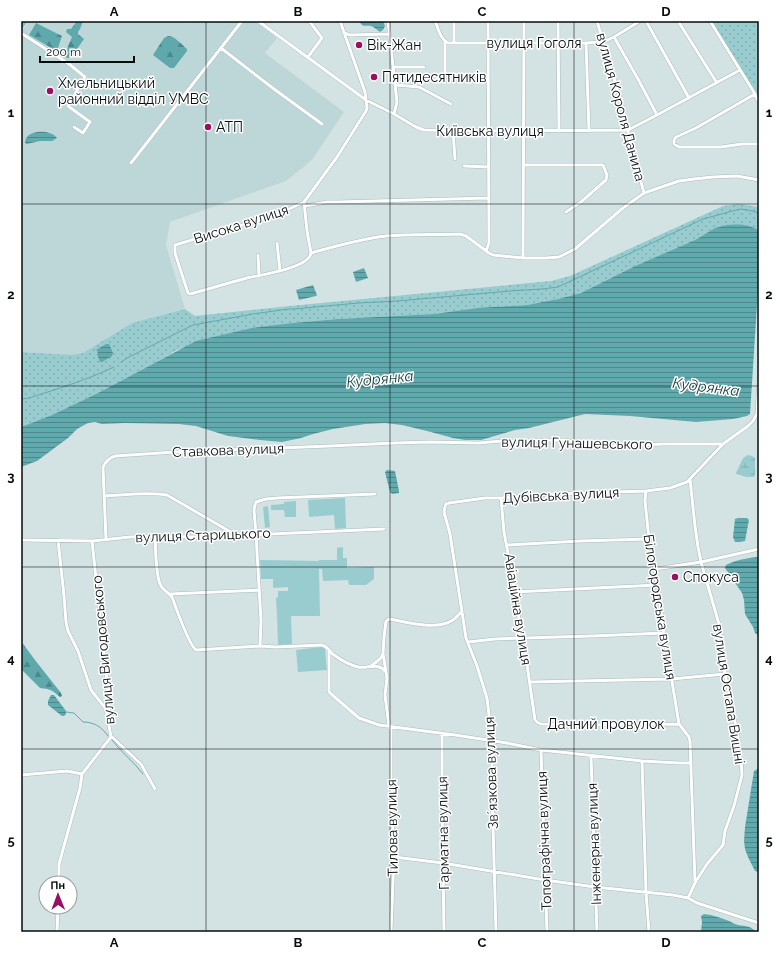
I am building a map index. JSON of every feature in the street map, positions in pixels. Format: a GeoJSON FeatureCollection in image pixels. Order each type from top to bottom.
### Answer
{"type":"FeatureCollection","features":[{"type":"Feature","properties":{"kind":"main road"},"geometry":{"type":"LineString","coordinates":[[21,27],[26,21]]}},
{"type":"Feature","properties":{"kind":"street"},"geometry":{"type":"LineString","coordinates":[[131,163],[242,21]]}},
{"type":"Feature","properties":{"kind":"street","name":"Київська вулиця"},"geometry":{"type":"LineString","coordinates":[[258,21],[366,100],[424,130],[628,130],[657,116],[740,70]]}},
{"type":"Feature","properties":{"kind":"street"},"geometry":{"type":"LineString","coordinates":[[308,57],[322,38],[309,21]]}},
{"type":"Feature","properties":{"kind":"street"},"geometry":{"type":"LineString","coordinates":[[340,21],[365,92],[366,100]]}},
{"type":"Feature","properties":{"kind":"street"},"geometry":{"type":"LineString","coordinates":[[388,21],[396,85],[397,102],[394,114]]}},
{"type":"Feature","properties":{"kind":"street"},"geometry":{"type":"LineString","coordinates":[[435,21],[445,41],[445,74],[467,74]]}},
{"type":"Feature","properties":{"kind":"street"},"geometry":{"type":"LineString","coordinates":[[454,21],[454,42]]}},
{"type":"Feature","properties":{"kind":"street"},"geometry":{"type":"LineString","coordinates":[[486,251],[489,243],[488,21]]}},
{"type":"Feature","properties":{"kind":"street"},"geometry":{"type":"LineString","coordinates":[[523,258],[524,21]]}},
{"type":"Feature","properties":{"kind":"street"},"geometry":{"type":"LineString","coordinates":[[558,21],[558,131]]}},
{"type":"Feature","properties":{"kind":"street","name":"вулиця Короля Данила"},"geometry":{"type":"LineString","coordinates":[[597,21],[622,105],[644,193]]}},
{"type":"Feature","properties":{"kind":"street","name":"вулиця Гоголя"},"geometry":{"type":"LineString","coordinates":[[445,41],[489,43],[603,42],[640,21]]}},
{"type":"Feature","properties":{"kind":"street"},"geometry":{"type":"LineString","coordinates":[[646,21],[689,98]]}},
{"type":"Feature","properties":{"kind":"street"},"geometry":{"type":"LineString","coordinates":[[678,21],[717,83]]}},
{"type":"Feature","properties":{"kind":"street"},"geometry":{"type":"LineString","coordinates":[[710,21],[759,103]]}},
{"type":"Feature","properties":{"kind":"street"},"geometry":{"type":"LineString","coordinates":[[21,33],[84,75],[84,81],[68,106],[90,122],[83,133],[74,127]]}},
{"type":"Feature","properties":{"kind":"street"},"geometry":{"type":"LineString","coordinates":[[344,33],[350,35],[390,34]]}},
{"type":"Feature","properties":{"kind":"street"},"geometry":{"type":"LineString","coordinates":[[614,37],[657,116]]}},
{"type":"Feature","properties":{"kind":"street"},"geometry":{"type":"LineString","coordinates":[[586,43],[589,131]]}},
{"type":"Feature","properties":{"kind":"street"},"geometry":{"type":"LineString","coordinates":[[221,48],[322,124]]}},
{"type":"Feature","properties":{"kind":"street"},"geometry":{"type":"LineString","coordinates":[[393,67],[424,67]]}},
{"type":"Feature","properties":{"kind":"street"},"geometry":{"type":"LineString","coordinates":[[396,85],[419,87],[451,104]]}},
{"type":"Feature","properties":{"kind":"street"},"geometry":{"type":"LineString","coordinates":[[755,94],[696,128],[676,137],[674,144],[679,147],[721,147],[742,144],[759,144]]}},
{"type":"Feature","properties":{"kind":"street","name":"Висока вулиця"},"geometry":{"type":"LineString","coordinates":[[259,276],[190,294],[188,293],[174,253],[174,245],[256,221],[304,202],[337,157],[366,111],[366,100]]}},
{"type":"Feature","properties":{"kind":"street"},"geometry":{"type":"LineString","coordinates":[[453,131],[455,159]]}},
{"type":"Feature","properties":{"kind":"street"},"geometry":{"type":"LineString","coordinates":[[524,165],[603,165],[607,175],[606,180],[566,212]]}},
{"type":"Feature","properties":{"kind":"street"},"geometry":{"type":"LineString","coordinates":[[464,166],[489,167]]}},
{"type":"Feature","properties":{"kind":"street"},"geometry":{"type":"LineString","coordinates":[[258,255],[259,276],[280,271],[302,262],[310,256],[311,253],[355,241],[385,236],[460,234],[466,236],[493,255],[523,258],[552,258],[567,254],[623,208],[644,193],[694,179],[737,176],[759,180]]}},
{"type":"Feature","properties":{"kind":"street"},"geometry":{"type":"LineString","coordinates":[[305,206],[327,202],[488,198]]}},
{"type":"Feature","properties":{"kind":"street"},"geometry":{"type":"LineString","coordinates":[[304,202],[311,253]]}},
{"type":"Feature","properties":{"kind":"street"},"geometry":{"type":"LineString","coordinates":[[277,244],[280,271]]}},
{"type":"Feature","properties":{"kind":"street"},"geometry":{"type":"LineString","coordinates":[[758,415],[759,380]]}},
{"type":"Feature","properties":{"kind":"street","name":"Дубівська вулиця"},"geometry":{"type":"LineString","coordinates":[[463,617],[450,534],[444,512],[446,504],[485,498],[670,488],[687,482],[723,444],[748,426],[758,415]]}},
{"type":"Feature","properties":{"kind":"street","name":"вулиця Гунашевського"},"geometry":{"type":"LineString","coordinates":[[431,442],[472,443],[565,440],[581,444],[610,446],[723,444]]}},
{"type":"Feature","properties":{"kind":"street","name":"Ставкова вулиця"},"geometry":{"type":"LineString","coordinates":[[106,540],[103,467],[109,458],[115,456],[175,452],[431,442]]}},
{"type":"Feature","properties":{"kind":"street","name":"вулиця Остапа Вишні"},"geometry":{"type":"LineString","coordinates":[[688,898],[695,883],[707,864],[723,845],[725,831],[734,806],[742,775],[738,736],[725,674],[718,624],[701,562],[695,526],[690,479]]}},
{"type":"Feature","properties":{"kind":"street","name":"Білогородська вулиця"},"geometry":{"type":"LineString","coordinates":[[646,490],[644,501],[649,539],[679,724]]}},
{"type":"Feature","properties":{"kind":"street"},"geometry":{"type":"LineString","coordinates":[[104,496],[139,494],[167,495],[236,535]]}},
{"type":"Feature","properties":{"kind":"street"},"geometry":{"type":"LineString","coordinates":[[260,646],[261,621],[254,510],[256,502],[277,498],[375,494]]}},
{"type":"Feature","properties":{"kind":"street","name":"Авіаційна вулиця"},"geometry":{"type":"LineString","coordinates":[[501,498],[504,532],[523,637],[535,720]]}},
{"type":"Feature","properties":{"kind":"street","name":"вулиця Старицького"},"geometry":{"type":"LineString","coordinates":[[21,540],[92,541],[130,537],[228,536],[384,529]]}},
{"type":"Feature","properties":{"kind":"street"},"geometry":{"type":"LineString","coordinates":[[228,536],[229,531]]}},
{"type":"Feature","properties":{"kind":"street"},"geometry":{"type":"LineString","coordinates":[[155,536],[157,575],[159,582],[164,590],[170,594],[193,648],[196,650],[260,646],[276,647],[322,645],[339,658],[357,667],[379,667],[385,671]]}},
{"type":"Feature","properties":{"kind":"street"},"geometry":{"type":"LineString","coordinates":[[507,545],[649,539]]}},
{"type":"Feature","properties":{"kind":"street"},"geometry":{"type":"LineString","coordinates":[[58,540],[68,631],[78,651],[91,690],[106,710],[111,737],[82,774],[80,788],[59,864],[58,875]]}},
{"type":"Feature","properties":{"kind":"street","name":"вулиця Вигодовського"},"geometry":{"type":"LineString","coordinates":[[92,541],[107,682],[111,737],[141,764],[155,789]]}},
{"type":"Feature","properties":{"kind":"street"},"geometry":{"type":"LineString","coordinates":[[655,570],[759,550]]}},
{"type":"Feature","properties":{"kind":"street"},"geometry":{"type":"LineString","coordinates":[[514,592],[657,585]]}},
{"type":"Feature","properties":{"kind":"street"},"geometry":{"type":"LineString","coordinates":[[170,594],[259,590]]}},
{"type":"Feature","properties":{"kind":"street","name":"Тилова вулиця"},"geometry":{"type":"LineString","coordinates":[[392,931],[394,857],[391,785],[391,730],[389,726],[385,695],[387,678],[383,654],[385,625],[386,621],[389,619],[430,626],[447,623],[452,621],[462,611]]}},
{"type":"Feature","properties":{"kind":"street","name":"Звʼязкова вулиця"},"geometry":{"type":"LineString","coordinates":[[463,617],[468,642],[487,698],[492,741],[496,932]]}},
{"type":"Feature","properties":{"kind":"street"},"geometry":{"type":"LineString","coordinates":[[468,642],[494,638],[664,633]]}},
{"type":"Feature","properties":{"kind":"street"},"geometry":{"type":"LineString","coordinates":[[329,650],[330,693],[359,718],[379,725],[442,733],[541,750],[642,761],[691,763]]}},
{"type":"Feature","properties":{"kind":"street"},"geometry":{"type":"LineString","coordinates":[[371,666],[380,659],[383,654]]}},
{"type":"Feature","properties":{"kind":"street"},"geometry":{"type":"LineString","coordinates":[[530,682],[672,679],[725,674]]}},
{"type":"Feature","properties":{"kind":"street"},"geometry":{"type":"LineString","coordinates":[[103,705],[106,706],[108,704]]}},
{"type":"Feature","properties":{"kind":"street","name":"Дачний провулок"},"geometry":{"type":"LineString","coordinates":[[535,720],[541,724],[679,724]]}},
{"type":"Feature","properties":{"kind":"street"},"geometry":{"type":"LineString","coordinates":[[679,724],[690,737],[695,883]]}},
{"type":"Feature","properties":{"kind":"street","name":"Гарматна вулиця"},"geometry":{"type":"LineString","coordinates":[[442,733],[444,932]]}},
{"type":"Feature","properties":{"kind":"street","name":"Топографічна вулиця"},"geometry":{"type":"LineString","coordinates":[[541,750],[544,880],[547,932]]}},
{"type":"Feature","properties":{"kind":"street","name":"Інженерна вулиця"},"geometry":{"type":"LineString","coordinates":[[591,756],[597,932]]}},
{"type":"Feature","properties":{"kind":"street"},"geometry":{"type":"LineString","coordinates":[[642,761],[646,892],[649,932]]}},
{"type":"Feature","properties":{"kind":"street"},"geometry":{"type":"LineString","coordinates":[[21,775],[67,771],[82,774]]}},
{"type":"Feature","properties":{"kind":"street"},"geometry":{"type":"LineString","coordinates":[[394,857],[443,863],[595,887],[673,895],[688,898],[697,903],[759,923]]}},
{"type":"Feature","properties":{"kind":"street"},"geometry":{"type":"LineString","coordinates":[[57,932],[58,915]]}},
{"type":"Feature","properties":{"kind":"shaded area"},"geometry":{"type":"Polygon","coordinates":[[[28,21],[255,21],[277,38],[265,53],[344,112],[312,160],[286,181],[170,222],[166,245],[185,309],[132,323],[83,353],[72,355],[21,352],[21,30],[28,21]]]}},
{"type":"Feature","properties":{"kind":"green space"},"geometry":{"type":"Polygon","coordinates":[[[77,21],[83,21],[78,34],[84,39],[72,56],[67,58],[65,56],[72,37],[66,32],[67,29],[71,29],[77,21]]]}},
{"type":"Feature","properties":{"kind":"green space"},"geometry":{"type":"Polygon","coordinates":[[[712,21],[759,21],[759,99],[756,93],[712,21]]]}},
{"type":"Feature","properties":{"kind":"green space"},"geometry":{"type":"Polygon","coordinates":[[[36,23],[62,36],[56,50],[29,35],[36,23]]]}},
{"type":"Feature","properties":{"kind":"green space"},"geometry":{"type":"Polygon","coordinates":[[[168,36],[176,39],[187,49],[174,68],[170,68],[153,55],[164,38],[168,36]]]}},
{"type":"Feature","properties":{"kind":"green space"},"geometry":{"type":"Polygon","coordinates":[[[739,204],[759,207],[759,231],[743,225],[715,228],[695,240],[635,266],[581,293],[527,305],[477,308],[434,314],[293,323],[177,350],[98,393],[52,415],[21,427],[21,352],[72,355],[83,353],[132,323],[185,309],[195,316],[551,281],[570,276],[723,206],[739,204]]]}},
{"type":"Feature","properties":{"kind":"green space"},"geometry":{"type":"Polygon","coordinates":[[[748,455],[755,458],[754,477],[746,477],[736,473],[743,458],[748,455]]]}},
{"type":"Feature","properties":{"kind":"green space"},"geometry":{"type":"Polygon","coordinates":[[[345,498],[346,528],[335,529],[334,515],[309,516],[308,500],[345,498]]]}},
{"type":"Feature","properties":{"kind":"green space"},"geometry":{"type":"Polygon","coordinates":[[[296,501],[296,517],[285,517],[284,510],[271,510],[271,505],[296,501]]]}},
{"type":"Feature","properties":{"kind":"green space"},"geometry":{"type":"Polygon","coordinates":[[[268,506],[270,527],[265,528],[263,507],[268,506]]]}},
{"type":"Feature","properties":{"kind":"green space"},"geometry":{"type":"Polygon","coordinates":[[[343,547],[343,558],[347,558],[347,568],[374,567],[374,579],[366,585],[349,585],[348,580],[323,581],[322,569],[319,569],[320,616],[291,616],[292,644],[278,645],[276,598],[278,597],[278,591],[288,591],[288,587],[273,588],[273,579],[261,579],[260,560],[337,560],[337,548],[343,547]]]}},
{"type":"Feature","properties":{"kind":"green space"},"geometry":{"type":"Polygon","coordinates":[[[21,641],[62,696],[60,697],[51,690],[40,688],[21,669],[21,641]]]}},
{"type":"Feature","properties":{"kind":"green space"},"geometry":{"type":"Polygon","coordinates":[[[321,647],[325,649],[327,670],[298,672],[296,650],[321,647]]]}},
{"type":"Feature","properties":{"kind":"water"},"geometry":{"type":"Polygon","coordinates":[[[359,21],[383,21],[385,26],[380,32],[371,26],[363,25],[359,21]]]}},
{"type":"Feature","properties":{"kind":"water"},"geometry":{"type":"Polygon","coordinates":[[[37,132],[48,132],[57,138],[52,141],[25,143],[26,138],[29,135],[37,132]]]}},
{"type":"Feature","properties":{"kind":"water","name":"Кудрянка"},"geometry":{"type":"Polygon","coordinates":[[[727,225],[740,225],[752,227],[759,231],[759,274],[750,414],[747,416],[733,419],[696,422],[630,416],[585,414],[515,430],[481,440],[465,440],[402,425],[385,423],[365,424],[333,429],[282,442],[228,436],[196,426],[179,424],[102,424],[95,422],[88,423],[77,429],[68,438],[37,461],[21,467],[21,427],[52,415],[98,393],[196,341],[252,328],[293,323],[434,314],[477,308],[527,305],[558,299],[581,293],[635,266],[695,240],[715,228],[727,225]]]}},
{"type":"Feature","properties":{"kind":"water"},"geometry":{"type":"Polygon","coordinates":[[[364,268],[368,278],[356,282],[353,272],[364,268]]]}},
{"type":"Feature","properties":{"kind":"water"},"geometry":{"type":"Polygon","coordinates":[[[313,285],[317,295],[299,300],[296,290],[313,285]]]}},
{"type":"Feature","properties":{"kind":"water"},"geometry":{"type":"Polygon","coordinates":[[[106,344],[109,344],[113,353],[112,356],[100,362],[97,354],[98,352],[96,350],[106,344]]]}},
{"type":"Feature","properties":{"kind":"water"},"geometry":{"type":"Polygon","coordinates":[[[387,470],[395,471],[399,493],[392,494],[390,492],[385,472],[387,470]]]}},
{"type":"Feature","properties":{"kind":"water"},"geometry":{"type":"Polygon","coordinates":[[[747,518],[749,520],[745,541],[735,542],[733,537],[735,519],[747,518]]]}},
{"type":"Feature","properties":{"kind":"water"},"geometry":{"type":"Polygon","coordinates":[[[757,557],[759,558],[759,636],[755,633],[745,614],[742,593],[725,568],[726,565],[734,562],[757,557]]]}},
{"type":"Feature","properties":{"kind":"water"},"geometry":{"type":"Polygon","coordinates":[[[51,695],[54,695],[66,711],[64,716],[48,705],[51,695]]]}},
{"type":"Feature","properties":{"kind":"water"},"geometry":{"type":"Polygon","coordinates":[[[759,768],[758,872],[755,871],[748,857],[744,841],[754,771],[759,768]]]}},
{"type":"Feature","properties":{"kind":"water"},"geometry":{"type":"Polygon","coordinates":[[[704,914],[749,927],[756,932],[701,932],[701,916],[704,914]]]}},
{"type":"Feature","properties":{"kind":"waterway"},"geometry":{"type":"LineString","coordinates":[[121,362],[193,325],[253,314],[288,309],[558,287],[703,219],[740,209],[759,213]]}},
{"type":"Feature","properties":{"kind":"waterway"},"geometry":{"type":"LineString","coordinates":[[21,399],[29,398],[72,384],[114,367]]}},
{"type":"Feature","properties":{"kind":"waterway"},"geometry":{"type":"LineString","coordinates":[[66,712],[74,713],[83,722],[91,723],[97,726],[108,736]]}},
{"type":"Feature","properties":{"kind":"waterway"},"geometry":{"type":"LineString","coordinates":[[112,740],[143,774]]}},
{"type":"Feature","properties":{"kind":"place","name":"Вік-Жан"},"geometry":{"type":"Point","coordinates":[359,45]}},
{"type":"Feature","properties":{"kind":"place","name":"Пятидесятників"},"geometry":{"type":"Point","coordinates":[374,77]}},
{"type":"Feature","properties":{"kind":"place","name":"Хмельницький районний відділ УМВС"},"geometry":{"type":"Point","coordinates":[50,91]}},
{"type":"Feature","properties":{"kind":"place","name":"АТП"},"geometry":{"type":"Point","coordinates":[208,127]}},
{"type":"Feature","properties":{"kind":"place","name":"Спокуса"},"geometry":{"type":"Point","coordinates":[675,577]}}]}
